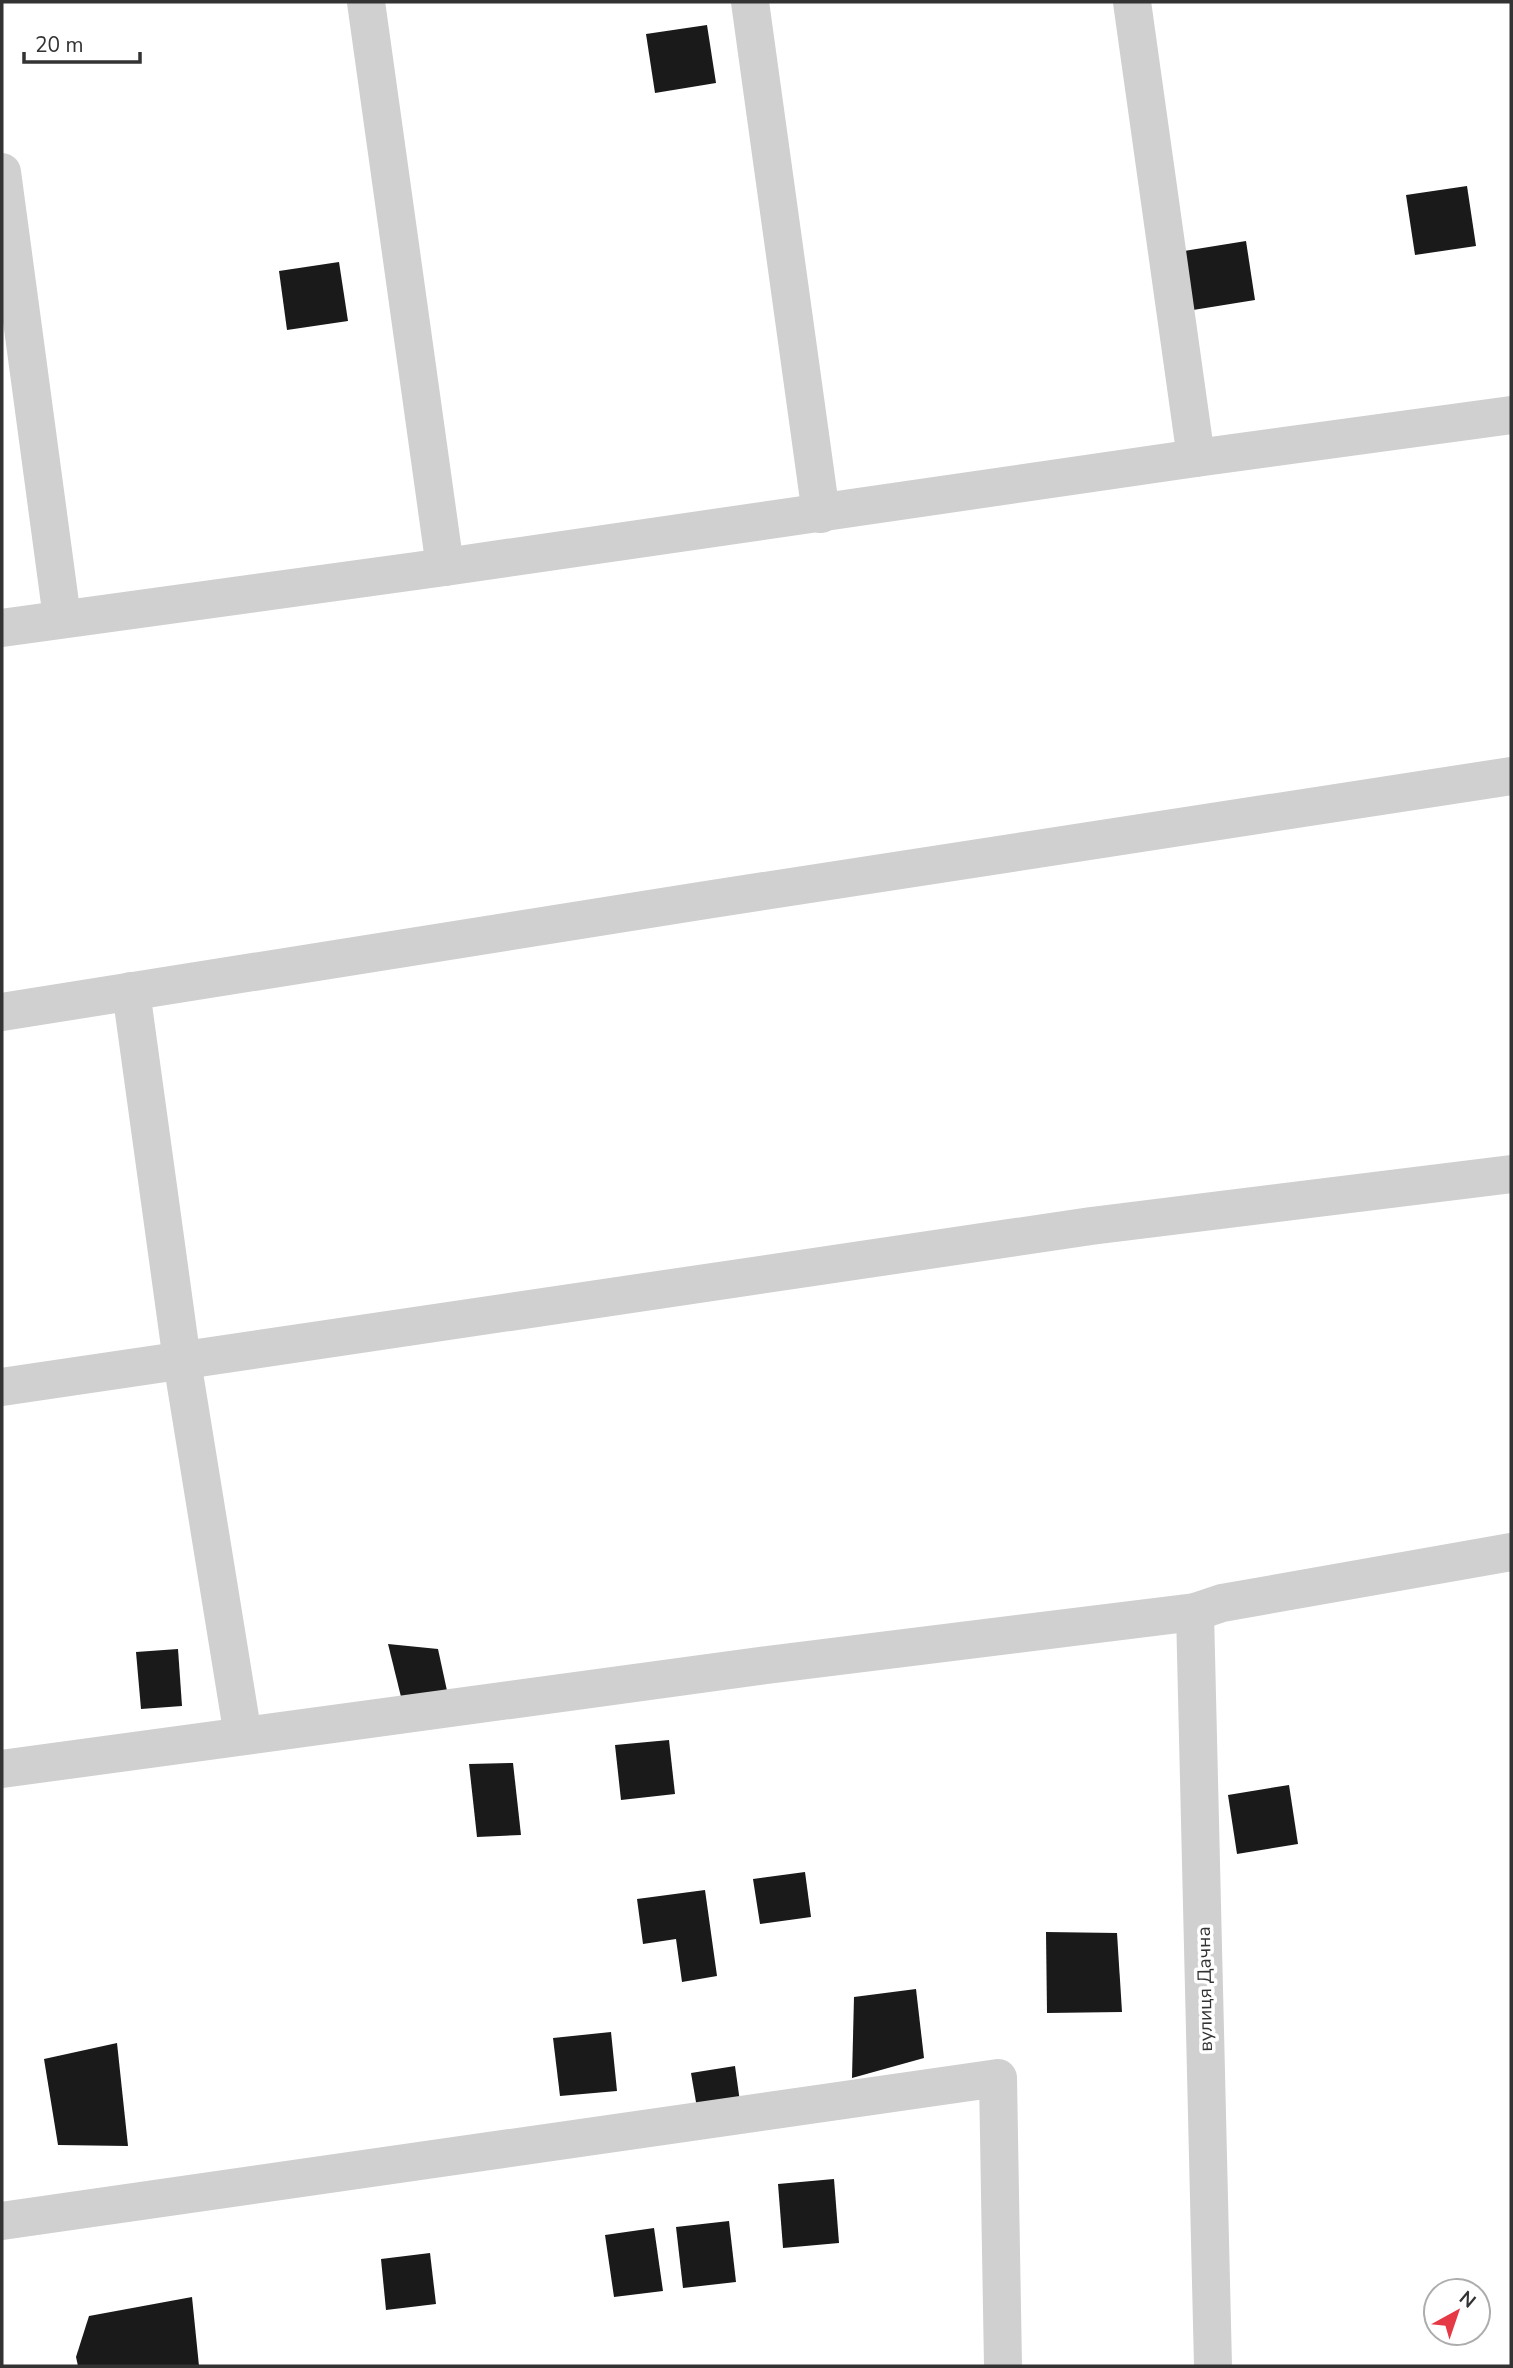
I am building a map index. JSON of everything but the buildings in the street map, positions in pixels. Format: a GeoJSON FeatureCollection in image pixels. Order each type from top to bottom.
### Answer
{"type":"FeatureCollection","features":[{"type":"Feature","properties":{"kind":"street"},"geometry":{"type":"LineString","coordinates":[[366,2],[445,567]]}},
{"type":"Feature","properties":{"kind":"street"},"geometry":{"type":"LineString","coordinates":[[750,2],[821,514]]}},
{"type":"Feature","properties":{"kind":"street"},"geometry":{"type":"LineString","coordinates":[[1132,2],[1196,458]]}},
{"type":"Feature","properties":{"kind":"street"},"geometry":{"type":"LineString","coordinates":[[2,172],[62,618]]}},
{"type":"Feature","properties":{"kind":"street"},"geometry":{"type":"LineString","coordinates":[[2,628],[1511,415]]}},
{"type":"Feature","properties":{"kind":"street"},"geometry":{"type":"LineString","coordinates":[[2,1012],[1511,776]]}},
{"type":"Feature","properties":{"kind":"street"},"geometry":{"type":"LineString","coordinates":[[131,991],[182,1361],[243,1736]]}},
{"type":"Feature","properties":{"kind":"street"},"geometry":{"type":"LineString","coordinates":[[2,1387],[1091,1226],[1511,1174]]}},
{"type":"Feature","properties":{"kind":"street"},"geometry":{"type":"LineString","coordinates":[[2,1769],[754,1667],[1195,1612],[1222,1603],[1511,1552]]}},
{"type":"Feature","properties":{"kind":"street","name":"вулиця Дачна"},"geometry":{"type":"LineString","coordinates":[[1195,1612],[1213,2366]]}},
{"type":"Feature","properties":{"kind":"street"},"geometry":{"type":"LineString","coordinates":[[2,2221],[998,2078],[1003,2366]]}}]}
